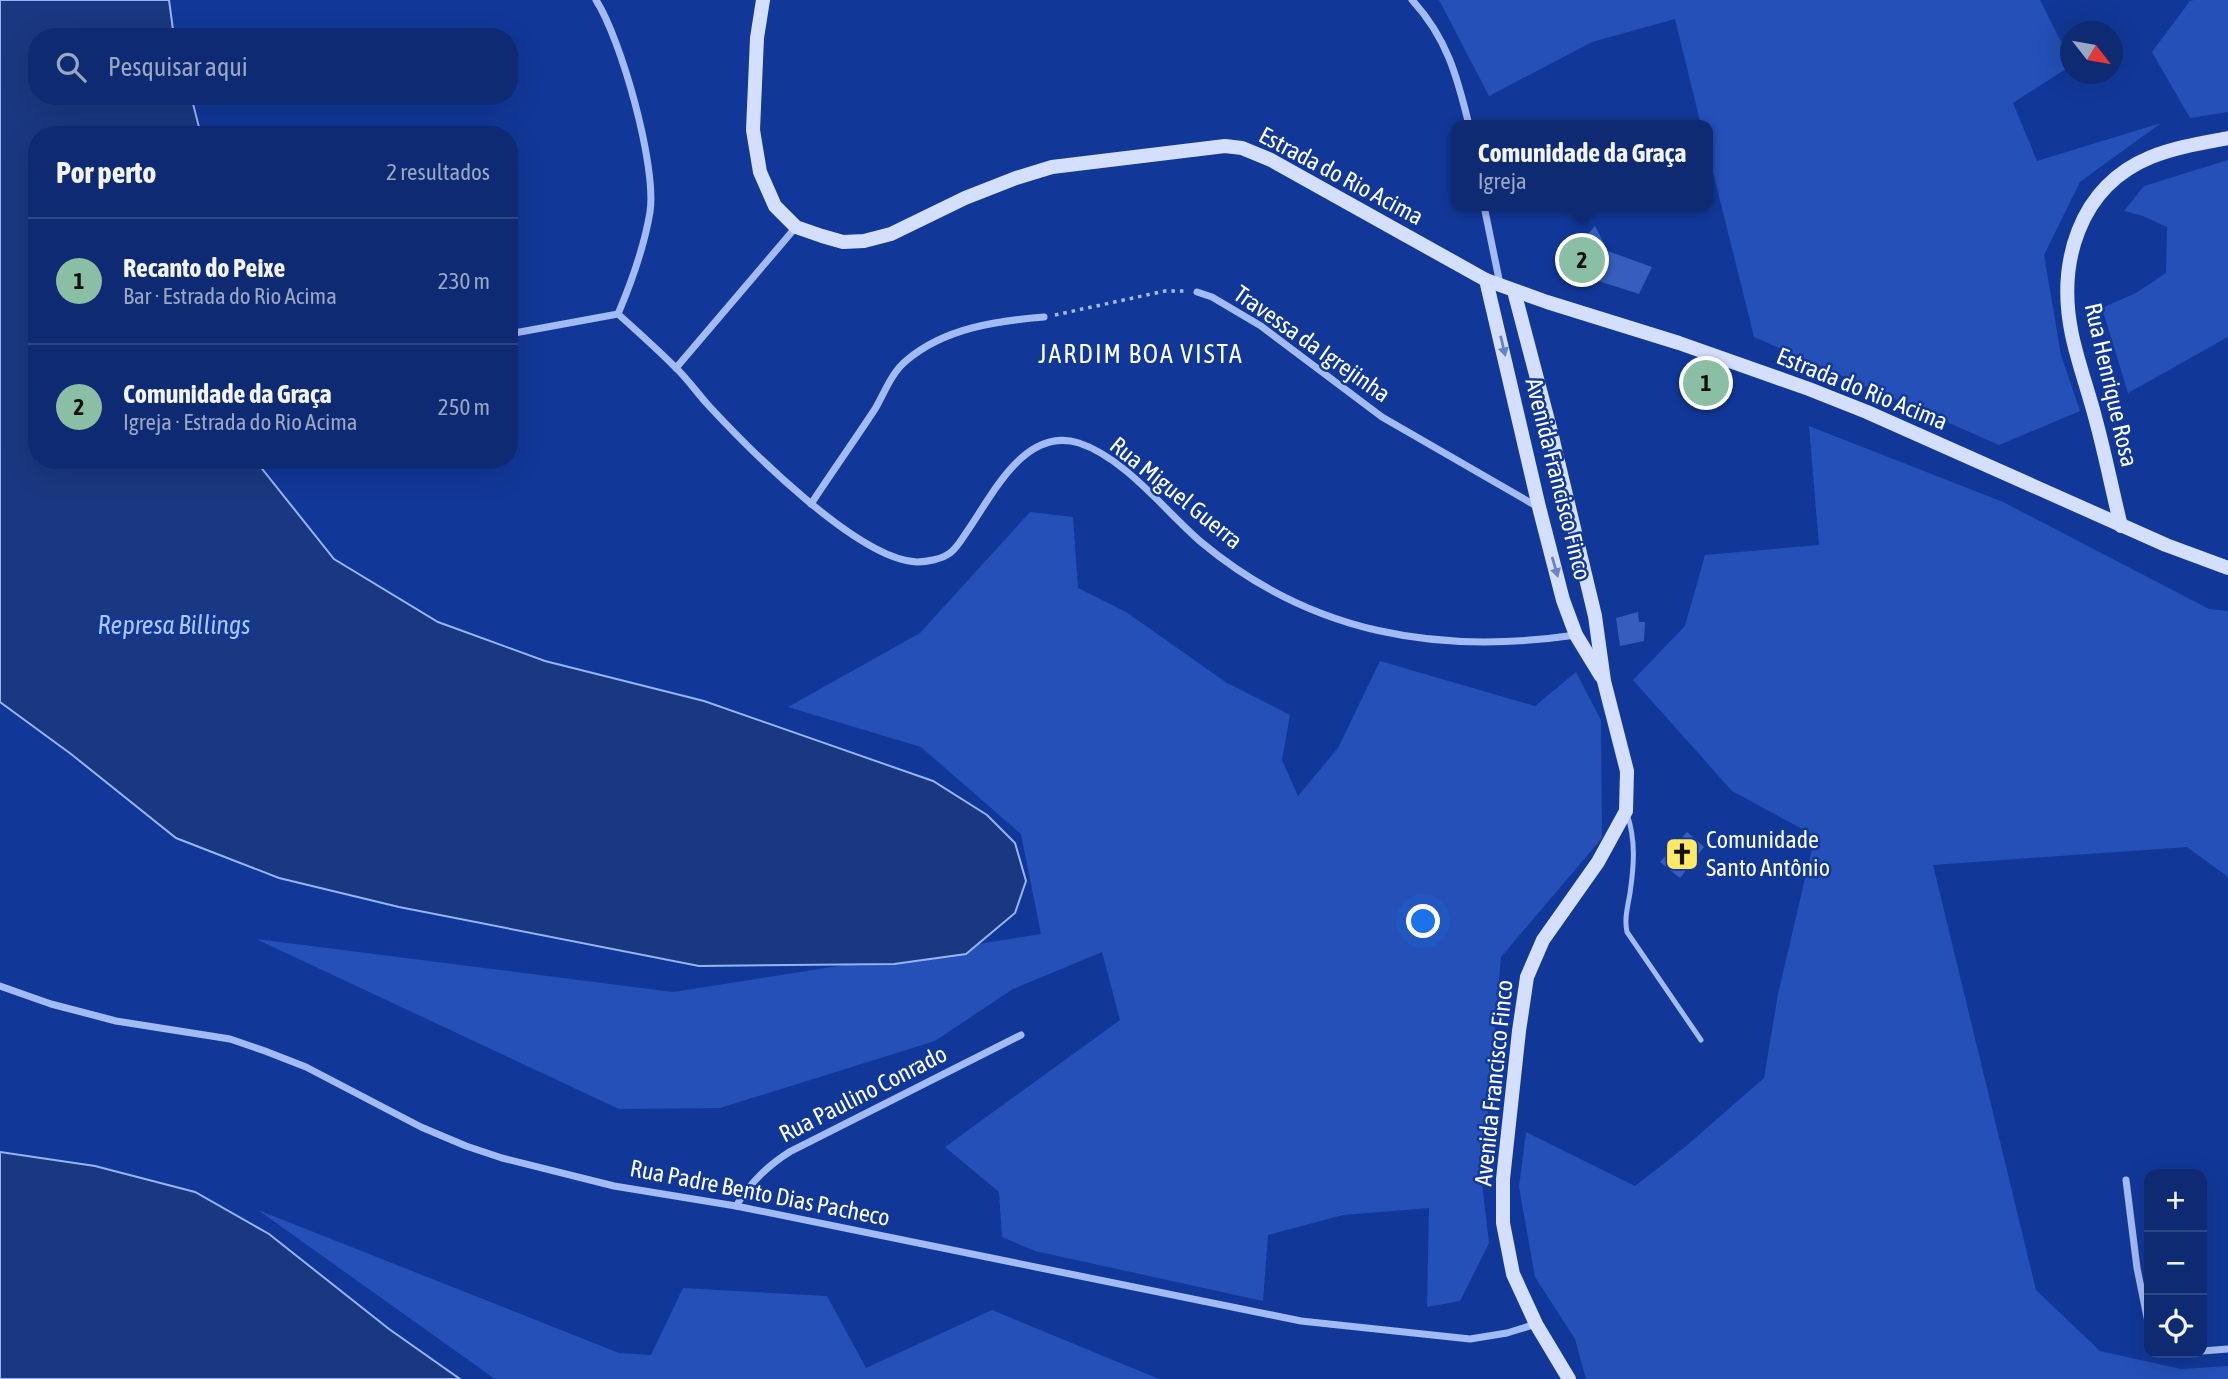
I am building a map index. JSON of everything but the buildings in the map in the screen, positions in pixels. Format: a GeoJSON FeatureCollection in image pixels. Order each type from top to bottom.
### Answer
{"type":"FeatureCollection","features":[{"type":"Feature","properties":{"kind":"street"},"geometry":{"type":"LineString","coordinates":[[518,332],[618,314],[643,249],[651,192],[642,135],[610,24],[596,0]]}},
{"type":"Feature","properties":{"kind":"street","name":"Estrada do Rio Acima"},"geometry":{"type":"LineString","coordinates":[[763,0],[757,38],[753,130],[755,149],[760,172],[771,200],[796,227],[843,242],[864,240],[891,234],[965,198],[1016,177],[1052,167],[1225,146],[1242,148],[1271,160],[1514,291],[1679,343],[1809,389],[2121,526],[2228,568]]}},
{"type":"Feature","properties":{"kind":"street"},"geometry":{"type":"LineString","coordinates":[[1412,0],[1449,54],[1468,120]]}},
{"type":"Feature","properties":{"kind":"street","name":"Rua Henrique Rosa"},"geometry":{"type":"LineString","coordinates":[[2121,526],[2072,335],[2067,301],[2068,271],[2074,240],[2083,219],[2096,200],[2108,185],[2126,170],[2150,157],[2174,149],[2228,138]]}},
{"type":"Feature","properties":{"kind":"street","name":"Avenida Francisco Finco"},"geometry":{"type":"LineString","coordinates":[[1485,211],[1493,282],[1539,507],[1563,600],[1576,635],[1604,681]]}},
{"type":"Feature","properties":{"kind":"street"},"geometry":{"type":"LineString","coordinates":[[676,368],[796,227]]}},
{"type":"Feature","properties":{"kind":"street","name":"Avenida Francisco Finco"},"geometry":{"type":"LineString","coordinates":[[1514,291],[1595,615],[1604,681],[1627,771],[1626,811],[1598,862],[1543,940],[1527,977],[1503,1179],[1503,1223],[1513,1274],[1536,1324],[1569,1379]]}},
{"type":"Feature","properties":{"kind":"street","name":"Travessa da Igrejinha"},"geometry":{"type":"LineString","coordinates":[[1197,292],[1212,297],[1261,326],[1382,417],[1539,507]]}},
{"type":"Feature","properties":{"kind":"street","name":"Rua Miguel Guerra"},"geometry":{"type":"LineString","coordinates":[[618,314],[676,368],[748,446],[811,503],[867,544],[903,560],[918,562],[949,554],[1011,468],[1027,452],[1058,440],[1070,441],[1095,451],[1125,471],[1223,558],[1266,587],[1326,616],[1376,631],[1445,640],[1490,643],[1576,635]]}},
{"type":"Feature","properties":{"kind":"street"},"geometry":{"type":"LineString","coordinates":[[811,503],[876,408],[895,370],[908,359],[931,343],[968,328],[1006,320],[1044,317]]}},
{"type":"Feature","properties":{"kind":"street"},"geometry":{"type":"LineString","coordinates":[[1576,635],[1590,624],[1595,615]]}},
{"type":"Feature","properties":{"kind":"street","name":"Rua Padre Bento Dias Pacheco"},"geometry":{"type":"LineString","coordinates":[[0,986],[51,1004],[116,1021],[230,1039],[306,1067],[421,1127],[502,1157],[614,1186],[736,1206],[1301,1321],[1470,1339],[1507,1333],[1536,1324]]}},
{"type":"Feature","properties":{"kind":"street","name":"Rua Paulino Conrado"},"geometry":{"type":"LineString","coordinates":[[736,1206],[748,1186],[766,1167],[791,1151],[1021,1035]]}},
{"type":"Feature","properties":{"kind":"street"},"geometry":{"type":"LineString","coordinates":[[2126,1180],[2144,1302]]}},
{"type":"Feature","properties":{"kind":"street"},"geometry":{"type":"LineString","coordinates":[[2207,1351],[2228,1349]]}},
{"type":"Feature","properties":{"kind":"lane"},"geometry":{"type":"LineString","coordinates":[[1626,811],[1632,829],[1634,855],[1626,914],[1627,932],[1701,1040]]}},
{"type":"Feature","properties":{"kind":"path","name":"Travessa da Igrejinha"},"geometry":{"type":"LineString","coordinates":[[1044,317],[1166,291],[1197,292]]}},
{"type":"Feature","properties":{"kind":"shaded area"},"geometry":{"type":"Polygon","coordinates":[[[1439,0],[2040,0],[2060,40],[2060,72],[2013,103],[2037,161],[2161,123],[2080,182],[2044,255],[2061,355],[2080,411],[1999,445],[1754,337],[1713,172],[1713,120],[1700,120],[1675,19],[1592,42],[1489,96],[1439,0]]]}},
{"type":"Feature","properties":{"kind":"shaded area"},"geometry":{"type":"Polygon","coordinates":[[[2228,0],[2228,112],[2190,118],[2152,52],[2190,1],[2228,0]]]}},
{"type":"Feature","properties":{"kind":"shaded area"},"geometry":{"type":"Polygon","coordinates":[[[2228,160],[2228,337],[2128,393],[2102,308],[2136,293],[2166,273],[2167,227],[2124,211],[2144,186],[2228,160]]]}},
{"type":"Feature","properties":{"kind":"shaded area"},"geometry":{"type":"Polygon","coordinates":[[[1809,426],[2003,502],[2209,609],[2228,611],[2228,877],[2187,847],[1933,865],[2036,1290],[2100,1351],[2181,1369],[2228,1366],[2228,1379],[1586,1379],[1575,1339],[1535,1277],[1519,1187],[1526,1132],[1635,1186],[1685,1147],[1764,1078],[1778,994],[1815,836],[1732,791],[1633,680],[1685,626],[1705,555],[1819,545],[1809,426]]]}},
{"type":"Feature","properties":{"kind":"shaded area"},"geometry":{"type":"Polygon","coordinates":[[[1030,512],[1073,517],[1078,588],[1126,612],[1227,683],[1290,715],[1282,760],[1298,796],[1338,748],[1380,661],[1535,706],[1576,672],[1601,720],[1602,838],[1501,957],[1482,1184],[1489,1243],[1460,1301],[1427,1307],[1429,1208],[1343,1215],[1268,1235],[1263,1301],[1035,1251],[1002,1237],[999,1192],[945,1147],[1120,1020],[1102,952],[1013,989],[935,1041],[720,1108],[619,1109],[256,939],[673,992],[1041,934],[1021,834],[921,747],[788,707],[920,633],[1030,512]]]}},
{"type":"Feature","properties":{"kind":"shaded area"},"geometry":{"type":"Polygon","coordinates":[[[258,1210],[619,1353],[651,1355],[683,1288],[827,1296],[866,1368],[992,1310],[1159,1379],[495,1379],[258,1210]]]}},
{"type":"Feature","properties":{"kind":"water","name":"Represa Billings"},"geometry":{"type":"Polygon","coordinates":[[[0,0],[169,0],[173,28],[28,28],[28,105],[193,105],[199,126],[28,126],[28,469],[262,469],[334,559],[438,622],[545,661],[704,701],[933,781],[987,815],[1015,843],[1026,881],[1015,913],[966,954],[894,964],[699,966],[399,907],[279,878],[176,838],[71,754],[0,702],[0,0]]]}},
{"type":"Feature","properties":{"kind":"water"},"geometry":{"type":"Polygon","coordinates":[[[0,1152],[95,1166],[195,1192],[269,1234],[389,1329],[460,1379],[0,1379],[0,1152]]]}},
{"type":"Feature","properties":{"kind":"place","name":"Comunidade da Graça"},"geometry":{"type":"Point","coordinates":[1582,260]}},
{"type":"Feature","properties":{"kind":"place","name":"Recanto do Peixe"},"geometry":{"type":"Point","coordinates":[1706,383]}},
{"type":"Feature","properties":{"kind":"place","name":"Comunidade Santo Antônio"},"geometry":{"type":"Point","coordinates":[1682,854]}},
{"type":"Feature","properties":{"kind":"district","name":"JARDIM BOA VISTA"},"geometry":{"type":"Point","coordinates":[1141,354]}}]}
